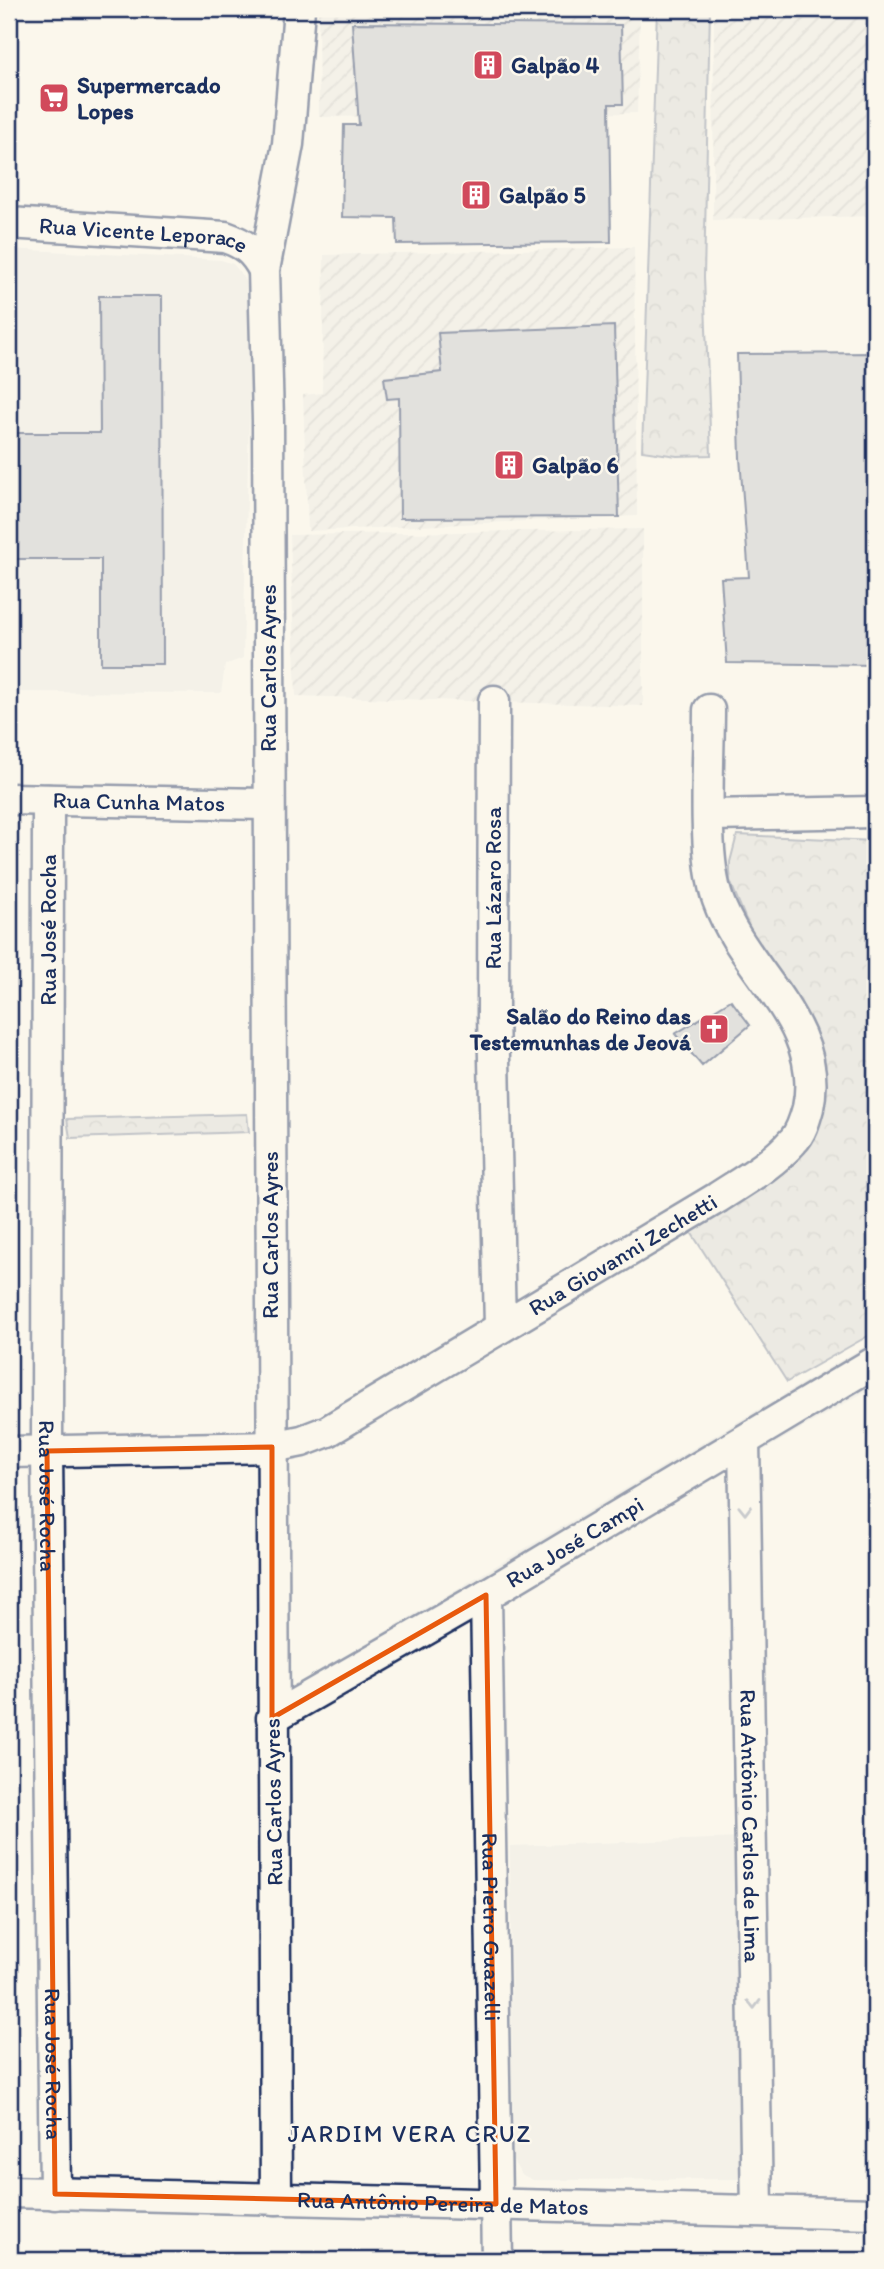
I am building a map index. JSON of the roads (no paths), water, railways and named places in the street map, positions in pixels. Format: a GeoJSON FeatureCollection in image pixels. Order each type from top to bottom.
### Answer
{"type":"FeatureCollection","features":[{"type":"Feature","properties":{"kind":"street","name":"Rua Carlos Ayres"},"geometry":{"type":"LineString","coordinates":[[276,2199],[268,407],[264,270],[288,144],[299,9]]}},
{"type":"Feature","properties":{"kind":"street","name":"Rua Vicente Leporace"},"geometry":{"type":"LineString","coordinates":[[9,223],[225,237],[244,244],[256,254],[264,270]]}},
{"type":"Feature","properties":{"kind":"street","name":"Rua Lázaro Rosa"},"geometry":{"type":"LineString","coordinates":[[494,701],[494,1014],[500,1327]]}},
{"type":"Feature","properties":{"kind":"street","name":"Rua Giovanni Zechetti"},"geometry":{"type":"LineString","coordinates":[[9,1452],[272,1447],[302,1441],[328,1431],[717,1198],[776,1158],[796,1139],[806,1116],[811,1076],[803,1039],[795,1022],[730,931],[717,897],[711,861],[709,710]]}},
{"type":"Feature","properties":{"kind":"street","name":"Rua Cunha Matos"},"geometry":{"type":"LineString","coordinates":[[9,799],[268,804]]}},
{"type":"Feature","properties":{"kind":"street","name":"Rua José Rocha"},"geometry":{"type":"LineString","coordinates":[[48,800],[47,1451],[55,2194]]}},
{"type":"Feature","properties":{"kind":"street"},"geometry":{"type":"LineString","coordinates":[[710,816],[875,812]]}},
{"type":"Feature","properties":{"kind":"street","name":"Rua José Campi"},"geometry":{"type":"LineString","coordinates":[[272,1718],[486,1595],[875,1362]]}},
{"type":"Feature","properties":{"kind":"street","name":"Rua Antônio Carlos de Lima"},"geometry":{"type":"LineString","coordinates":[[744,1441],[757,2210]]}},
{"type":"Feature","properties":{"kind":"street","name":"Rua Pietro Guazelli"},"geometry":{"type":"LineString","coordinates":[[486,1595],[497,2260]]}},
{"type":"Feature","properties":{"kind":"street","name":"Rua Antônio Pereira de Matos"},"geometry":{"type":"LineString","coordinates":[[9,2192],[875,2214]]}},
{"type":"Feature","properties":{"kind":"place","name":"Galpão 4"},"geometry":{"type":"Point","coordinates":[488,65]}},
{"type":"Feature","properties":{"kind":"place","name":"Supermercado Lopes"},"geometry":{"type":"Point","coordinates":[54,98]}},
{"type":"Feature","properties":{"kind":"place","name":"Galpão 5"},"geometry":{"type":"Point","coordinates":[476,195]}},
{"type":"Feature","properties":{"kind":"place","name":"Galpão 6"},"geometry":{"type":"Point","coordinates":[509,465]}},
{"type":"Feature","properties":{"kind":"place","name":"Salão do Reino das Testemunhas de Jeová"},"geometry":{"type":"Point","coordinates":[714,1029]}},
{"type":"Feature","properties":{"kind":"district","name":"JARDIM VERA CRUZ"},"geometry":{"type":"Point","coordinates":[410,2134]}}]}
